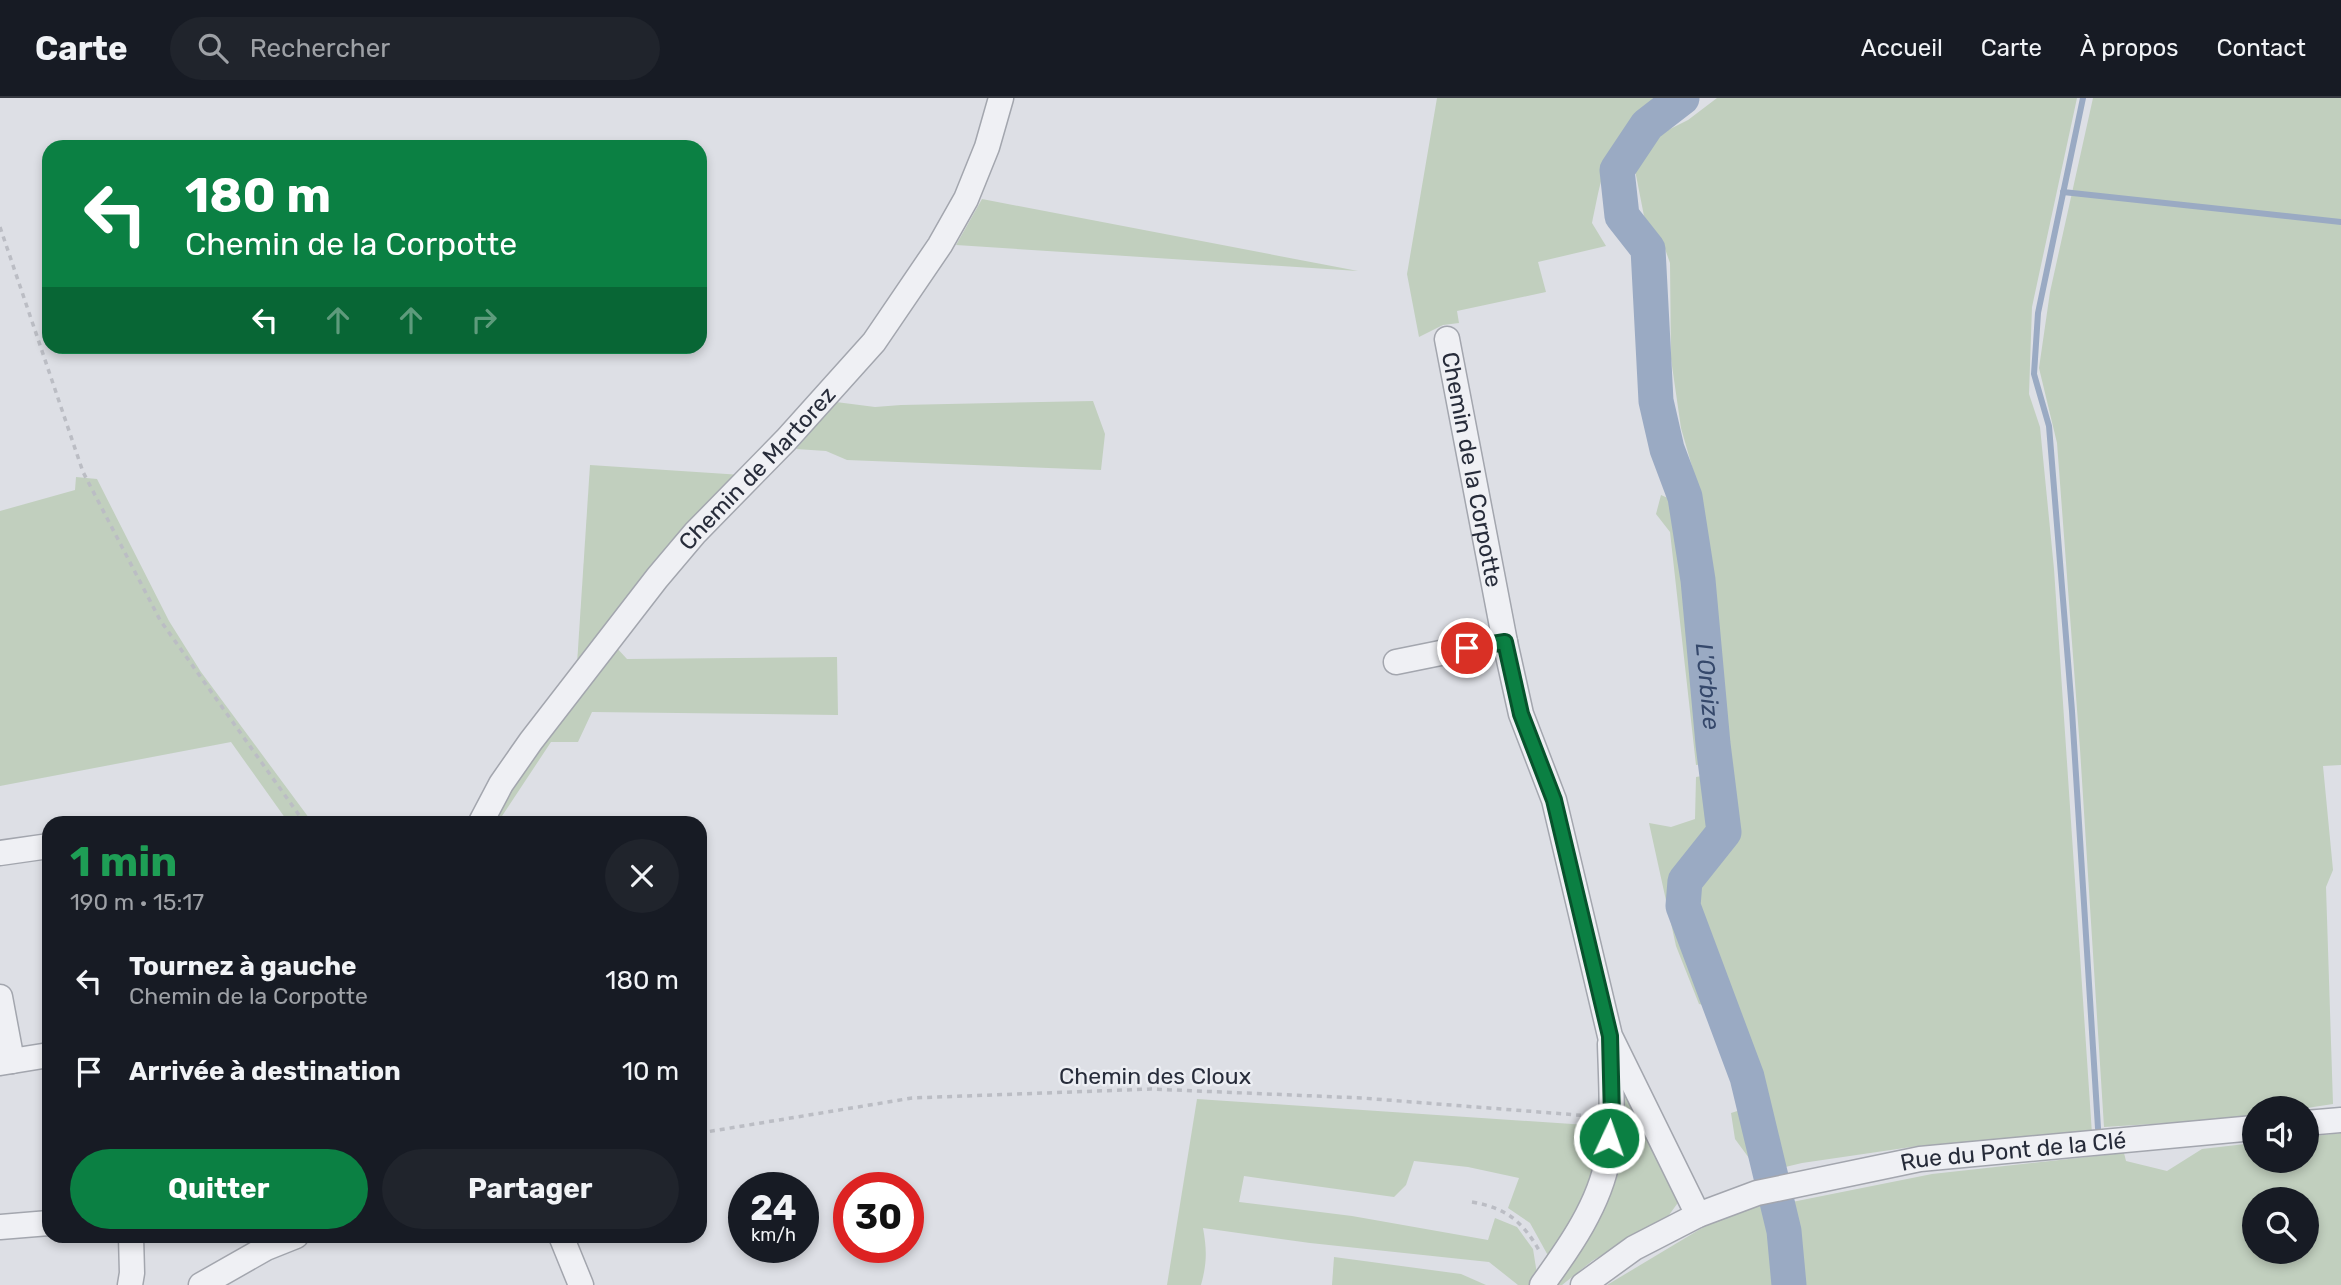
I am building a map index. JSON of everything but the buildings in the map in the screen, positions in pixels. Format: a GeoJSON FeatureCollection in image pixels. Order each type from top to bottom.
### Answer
{"type":"FeatureCollection","features":[{"type":"Feature","properties":{"kind":"street","name":"Chemin de Martorez"},"geometry":{"type":"LineString","coordinates":[[484,816],[501,784],[531,741],[657,578],[874,342],[940,245],[966,198],[987,147],[1001,98]]}},
{"type":"Feature","properties":{"kind":"street","name":"Chemin de la Corpotte"},"geometry":{"type":"LineString","coordinates":[[1447,339],[1521,714],[1554,800],[1610,1036],[1612,1118],[1608,1159],[1574,1240],[1547,1279]]}},
{"type":"Feature","properties":{"kind":"street"},"geometry":{"type":"LineString","coordinates":[[1396,662],[1505,642]]}},
{"type":"Feature","properties":{"kind":"street"},"geometry":{"type":"LineString","coordinates":[[0,853],[42,847]]}},
{"type":"Feature","properties":{"kind":"street"},"geometry":{"type":"LineString","coordinates":[[0,997],[6,1062],[42,1056]]}},
{"type":"Feature","properties":{"kind":"street","name":"Chemin de la Corpotte"},"geometry":{"type":"LineString","coordinates":[[1610,1036],[1698,1215]]}},
{"type":"Feature","properties":{"kind":"street"},"geometry":{"type":"LineString","coordinates":[[2319,1122],[2341,1120]]}},
{"type":"Feature","properties":{"kind":"street","name":"Rue du Pont de la Clé"},"geometry":{"type":"LineString","coordinates":[[1583,1285],[1634,1248],[1698,1215],[1766,1192],[1920,1159],[2242,1129]]}},
{"type":"Feature","properties":{"kind":"street"},"geometry":{"type":"LineString","coordinates":[[0,1227],[42,1224]]}},
{"type":"Feature","properties":{"kind":"street"},"geometry":{"type":"LineString","coordinates":[[130,1285],[131,1243]]}},
{"type":"Feature","properties":{"kind":"street"},"geometry":{"type":"LineString","coordinates":[[201,1285],[238,1275],[266,1248],[278,1243]]}},
{"type":"Feature","properties":{"kind":"street"},"geometry":{"type":"LineString","coordinates":[[564,1243],[581,1285]]}},
{"type":"Feature","properties":{"kind":"path"},"geometry":{"type":"LineString","coordinates":[[0,227],[42,351]]}},
{"type":"Feature","properties":{"kind":"path"},"geometry":{"type":"LineString","coordinates":[[43,354],[83,472],[160,620],[300,816]]}},
{"type":"Feature","properties":{"kind":"path","name":"Chemin des Cloux"},"geometry":{"type":"LineString","coordinates":[[707,1132],[912,1098],[1151,1089],[1362,1098],[1612,1118]]}},
{"type":"Feature","properties":{"kind":"path"},"geometry":{"type":"LineString","coordinates":[[1472,1202],[1494,1206],[1511,1216],[1529,1232],[1547,1279]]}},
{"type":"Feature","properties":{"kind":"green space"},"geometry":{"type":"Polygon","coordinates":[[[1437,98],[1659,98],[1624,133],[1606,164],[1592,223],[1606,246],[1538,262],[1546,292],[1457,311],[1459,323],[1443,325],[1419,337],[1407,274],[1437,98]]]}},
{"type":"Feature","properties":{"kind":"green space"},"geometry":{"type":"Polygon","coordinates":[[[1717,98],[2077,98],[2032,307],[2029,394],[2040,427],[2054,569],[2092,1134],[1918,1146],[1802,1163],[1760,1173],[1735,1139],[1731,1113],[1756,1105],[1726,1010],[1699,1004],[1676,946],[1649,823],[1671,827],[1695,819],[1696,777],[1725,772],[1729,762],[1696,765],[1670,532],[1656,514],[1661,495],[1702,513],[1701,498],[1681,428],[1671,359],[1670,263],[1664,246],[1644,216],[1635,170],[1656,136],[1688,120],[1717,98]]]}},
{"type":"Feature","properties":{"kind":"green space"},"geometry":{"type":"Polygon","coordinates":[[[2093,98],[2341,98],[2341,765],[2323,766],[2333,870],[2326,887],[2333,1104],[2319,1106],[2319,1096],[2242,1096],[2242,1118],[2104,1127],[2057,443],[2039,368],[2050,292],[2093,98]]]}},
{"type":"Feature","properties":{"kind":"green space"},"geometry":{"type":"Polygon","coordinates":[[[982,199],[1358,271],[956,245],[982,199]]]}},
{"type":"Feature","properties":{"kind":"green space"},"geometry":{"type":"Polygon","coordinates":[[[1093,401],[1105,434],[1101,470],[847,460],[826,451],[796,449],[836,402],[875,407],[1093,401]]]}},
{"type":"Feature","properties":{"kind":"green space"},"geometry":{"type":"Polygon","coordinates":[[[590,465],[742,475],[577,664],[590,465]]]}},
{"type":"Feature","properties":{"kind":"green space"},"geometry":{"type":"Polygon","coordinates":[[[76,477],[97,479],[169,621],[201,672],[308,816],[284,816],[231,742],[0,786],[0,511],[75,490],[76,477]]]}},
{"type":"Feature","properties":{"kind":"green space"},"geometry":{"type":"Polygon","coordinates":[[[615,646],[627,659],[837,657],[838,715],[592,712],[578,742],[551,742],[502,816],[492,816],[502,790],[615,646]]]}},
{"type":"Feature","properties":{"kind":"green space"},"geometry":{"type":"Polygon","coordinates":[[[1617,1070],[1679,1192],[1677,1204],[1669,1215],[1592,1261],[1562,1285],[1554,1285],[1590,1224],[1617,1070]]]}},
{"type":"Feature","properties":{"kind":"green space"},"geometry":{"type":"Polygon","coordinates":[[[1197,1099],[1602,1126],[1593,1178],[1551,1261],[1530,1223],[1508,1208],[1519,1178],[1468,1167],[1414,1161],[1406,1185],[1394,1197],[1244,1176],[1239,1202],[1352,1216],[1488,1240],[1495,1218],[1517,1227],[1533,1249],[1537,1274],[1530,1285],[1518,1285],[1489,1262],[1310,1243],[1203,1228],[1206,1257],[1201,1285],[1167,1285],[1197,1099]]]}},
{"type":"Feature","properties":{"kind":"green space"},"geometry":{"type":"Polygon","coordinates":[[[2341,1133],[2341,1285],[1802,1285],[1792,1202],[1932,1174],[2124,1153],[2126,1161],[2167,1171],[2202,1149],[2242,1144],[2242,1173],[2319,1173],[2319,1136],[2341,1133]]]}},
{"type":"Feature","properties":{"kind":"green space"},"geometry":{"type":"Polygon","coordinates":[[[1764,1205],[1774,1285],[1607,1285],[1722,1216],[1764,1205]]]}},
{"type":"Feature","properties":{"kind":"green space"},"geometry":{"type":"Polygon","coordinates":[[[1334,1257],[1461,1274],[1486,1285],[1332,1285],[1334,1257]]]}},
{"type":"Feature","properties":{"kind":"waterway","name":"L'Orbize"},"geometry":{"type":"LineString","coordinates":[[1682,98],[1647,125],[1617,170],[1622,216],[1648,249],[1656,401],[1667,449],[1685,497],[1698,580],[1724,832],[1685,881],[1683,906],[1747,1077],[1784,1231],[1789,1285]]}},
{"type":"Feature","properties":{"kind":"waterway"},"geometry":{"type":"LineString","coordinates":[[2083,98],[2038,313],[2034,374],[2049,426],[2072,711],[2098,1128]]}},
{"type":"Feature","properties":{"kind":"waterway"},"geometry":{"type":"LineString","coordinates":[[2063,192],[2341,222]]}},
{"type":"Feature","properties":{"kind":"route"},"geometry":{"type":"LineString","coordinates":[[1467,648],[1505,642],[1521,714],[1554,800],[1610,1036],[1612,1118],[1609,1138]]}}]}
